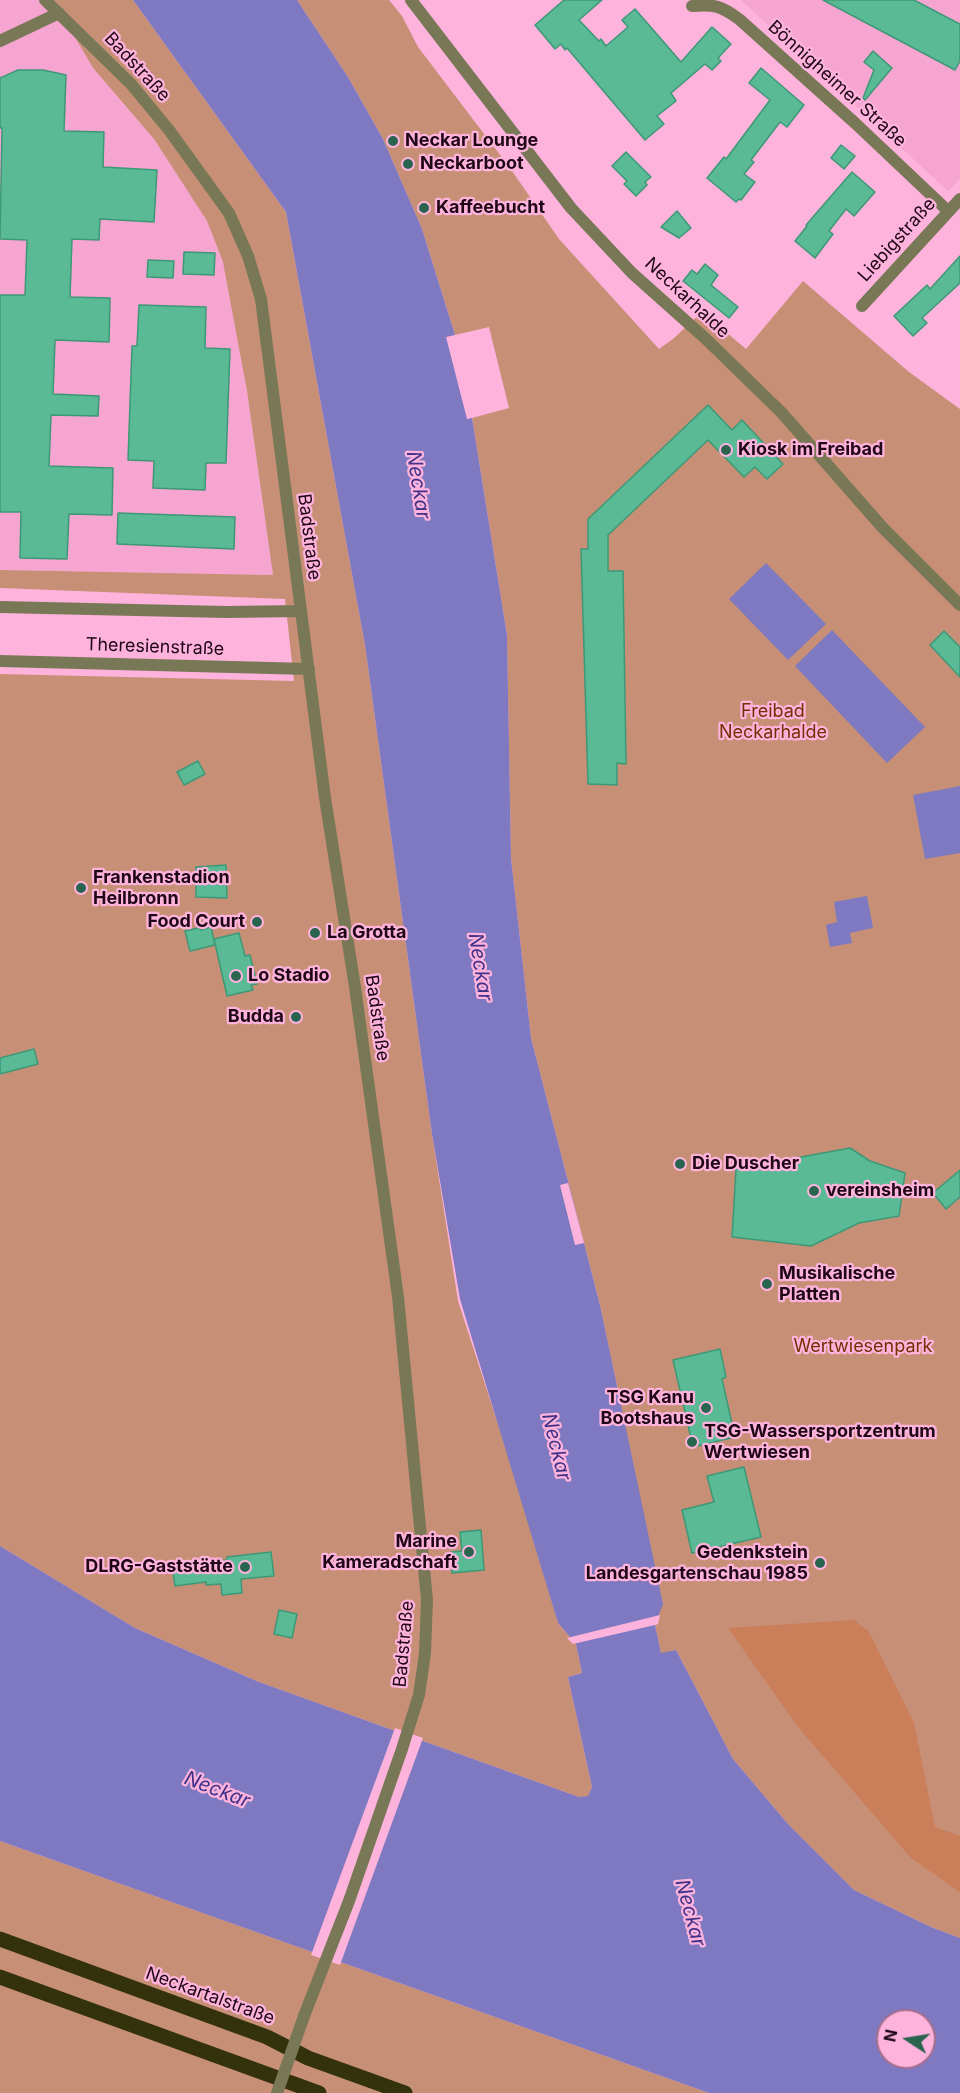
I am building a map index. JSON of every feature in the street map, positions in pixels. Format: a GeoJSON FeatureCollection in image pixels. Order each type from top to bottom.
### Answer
{"type":"FeatureCollection","features":[{"type":"Feature","properties":{"kind":"main road","name":"Neckartalstraße"},"geometry":{"type":"LineString","coordinates":[[0,1940],[267,2037],[308,2058],[405,2093]]}},
{"type":"Feature","properties":{"kind":"main road"},"geometry":{"type":"LineString","coordinates":[[0,1977],[319,2093]]}},
{"type":"Feature","properties":{"kind":"street","name":"Badstraße"},"geometry":{"type":"LineString","coordinates":[[45,0],[131,84],[169,130],[229,213],[248,256],[261,299],[325,798],[355,987],[398,1297],[427,1600],[425,1653],[412,1716],[349,1901],[304,2016],[278,2093]]}},
{"type":"Feature","properties":{"kind":"street","name":"Neckarhalde"},"geometry":{"type":"LineString","coordinates":[[411,0],[571,208],[632,273],[706,339],[782,413],[883,528],[960,605]]}},
{"type":"Feature","properties":{"kind":"street","name":"Bönnigheimer Straße"},"geometry":{"type":"LineString","coordinates":[[692,6],[714,5],[725,9],[739,19],[855,123],[948,211]]}},
{"type":"Feature","properties":{"kind":"street"},"geometry":{"type":"LineString","coordinates":[[0,41],[59,14]]}},
{"type":"Feature","properties":{"kind":"street","name":"Liebigstraße"},"geometry":{"type":"LineString","coordinates":[[862,306],[960,199]]}},
{"type":"Feature","properties":{"kind":"street","name":"Theresienstraße"},"geometry":{"type":"LineString","coordinates":[[0,607],[226,612],[301,610]]}},
{"type":"Feature","properties":{"kind":"street","name":"Theresienstraße"},"geometry":{"type":"LineString","coordinates":[[0,661],[309,669]]}},
{"type":"Feature","properties":{"kind":"shaded area"},"geometry":{"type":"Polygon","coordinates":[[[0,0],[53,0],[93,68],[154,139],[207,221],[223,262],[232,301],[273,575],[0,570],[0,0]]]}},
{"type":"Feature","properties":{"kind":"shaded area"},"geometry":{"type":"Polygon","coordinates":[[[741,0],[960,0],[960,179],[948,191],[741,0]]]}},
{"type":"Feature","properties":{"kind":"shaded area"},"geometry":{"type":"Polygon","coordinates":[[[854,1620],[869,1632],[914,1723],[935,1827],[960,1836],[960,1892],[911,1858],[798,1727],[728,1628],[854,1620]]]}},
{"type":"Feature","properties":{"kind":"green space"},"geometry":{"type":"Polygon","coordinates":[[[53,0],[133,0],[286,212],[365,645],[432,1134],[458,1301],[519,1489],[558,1623],[576,1644],[582,1673],[568,1677],[592,1787],[588,1797],[579,1797],[259,1682],[135,1628],[0,1546],[0,674],[294,681],[285,599],[0,588],[0,570],[273,575],[247,391],[223,262],[207,221],[154,139],[93,68],[53,0]]]}},
{"type":"Feature","properties":{"kind":"green space"},"geometry":{"type":"Polygon","coordinates":[[[297,0],[389,0],[402,16],[418,47],[510,168],[559,239],[659,349],[702,312],[746,349],[803,281],[909,372],[960,409],[960,1938],[931,1927],[854,1890],[788,1824],[733,1759],[676,1650],[661,1654],[655,1625],[662,1604],[600,1305],[531,1038],[511,858],[507,635],[472,418],[509,408],[489,327],[455,335],[422,229],[383,139],[348,77],[297,0]]]}},
{"type":"Feature","properties":{"kind":"green space"},"geometry":{"type":"Polygon","coordinates":[[[0,1841],[709,2093],[0,2093],[0,1841]]]}},
{"type":"Feature","properties":{"kind":"water","name":"Neckar"},"geometry":{"type":"Polygon","coordinates":[[[133,0],[297,0],[348,77],[383,139],[422,229],[455,335],[446,337],[467,419],[472,418],[507,635],[511,858],[531,1038],[600,1305],[663,1604],[655,1625],[661,1653],[676,1650],[733,1759],[788,1824],[854,1890],[931,1927],[960,1938],[960,2093],[709,2093],[0,1841],[0,1546],[135,1628],[259,1682],[579,1797],[588,1796],[592,1787],[568,1677],[582,1673],[576,1644],[558,1623],[460,1299],[432,1134],[365,645],[286,212],[133,0]]]}},
{"type":"Feature","properties":{"kind":"water"},"geometry":{"type":"Polygon","coordinates":[[[766,563],[826,624],[788,660],[729,599],[766,563]]]}},
{"type":"Feature","properties":{"kind":"water"},"geometry":{"type":"Polygon","coordinates":[[[832,630],[925,727],[887,763],[795,666],[832,630]]]}},
{"type":"Feature","properties":{"kind":"water"},"geometry":{"type":"Polygon","coordinates":[[[960,786],[960,853],[925,859],[913,795],[960,786]]]}},
{"type":"Feature","properties":{"kind":"water"},"geometry":{"type":"Polygon","coordinates":[[[867,896],[873,928],[850,933],[852,943],[830,947],[826,925],[837,922],[834,902],[867,896]]]}},
{"type":"Feature","properties":{"kind":"pier"},"geometry":{"type":"Polygon","coordinates":[[[568,1183],[584,1243],[575,1245],[560,1185],[568,1183]]]}},
{"type":"Feature","properties":{"kind":"pier"},"geometry":{"type":"Polygon","coordinates":[[[660,1615],[658,1624],[655,1625],[573,1644],[567,1638],[660,1615]]]}},
{"type":"Feature","properties":{"kind":"pier"},"geometry":{"type":"Polygon","coordinates":[[[395,1728],[423,1738],[340,1965],[311,1955],[395,1728]]]}},
{"type":"Feature","properties":{"kind":"building"},"geometry":{"type":"Polygon","coordinates":[[[564,0],[602,0],[579,20],[606,46],[628,27],[622,20],[635,9],[681,62],[712,27],[731,44],[718,58],[721,61],[712,70],[705,64],[671,93],[676,101],[657,116],[664,124],[645,140],[567,48],[565,50],[561,44],[555,49],[535,25],[564,0]]]}},
{"type":"Feature","properties":{"kind":"building"},"geometry":{"type":"Polygon","coordinates":[[[823,0],[914,0],[960,24],[960,61],[955,70],[823,0]]]}},
{"type":"Feature","properties":{"kind":"building"},"geometry":{"type":"Polygon","coordinates":[[[873,51],[892,68],[865,100],[863,98],[874,70],[864,62],[873,51]]]}},
{"type":"Feature","properties":{"kind":"building"},"geometry":{"type":"Polygon","coordinates":[[[761,68],[804,105],[787,127],[780,122],[751,160],[754,162],[744,174],[755,182],[741,200],[736,202],[707,178],[724,157],[726,159],[770,100],[749,83],[761,68]]]}},
{"type":"Feature","properties":{"kind":"building"},"geometry":{"type":"Polygon","coordinates":[[[18,70],[43,70],[66,75],[64,131],[104,132],[103,167],[157,170],[154,222],[100,219],[99,240],[72,239],[70,297],[110,298],[109,342],[55,340],[53,394],[99,396],[98,416],[51,415],[49,466],[113,468],[112,515],[69,514],[67,559],[20,558],[21,512],[0,512],[0,295],[25,295],[27,240],[0,239],[2,128],[0,128],[0,78],[18,70]]]}},
{"type":"Feature","properties":{"kind":"building"},"geometry":{"type":"Polygon","coordinates":[[[841,145],[855,156],[844,169],[831,158],[841,145]]]}},
{"type":"Feature","properties":{"kind":"building"},"geometry":{"type":"Polygon","coordinates":[[[626,152],[651,177],[645,182],[647,185],[636,196],[624,184],[627,181],[612,166],[626,152]]]}},
{"type":"Feature","properties":{"kind":"building"},"geometry":{"type":"Polygon","coordinates":[[[852,172],[875,192],[854,216],[846,209],[829,231],[833,234],[815,258],[795,241],[852,172]]]}},
{"type":"Feature","properties":{"kind":"building"},"geometry":{"type":"Polygon","coordinates":[[[677,211],[691,228],[679,238],[661,227],[677,211]]]}},
{"type":"Feature","properties":{"kind":"building"},"geometry":{"type":"Polygon","coordinates":[[[184,252],[215,253],[214,275],[183,274],[184,252]]]}},
{"type":"Feature","properties":{"kind":"building"},"geometry":{"type":"Polygon","coordinates":[[[960,256],[960,283],[922,318],[927,323],[913,336],[894,316],[927,285],[930,289],[960,256]]]}},
{"type":"Feature","properties":{"kind":"building"},"geometry":{"type":"Polygon","coordinates":[[[148,260],[174,261],[173,278],[147,277],[148,260]]]}},
{"type":"Feature","properties":{"kind":"building"},"geometry":{"type":"Polygon","coordinates":[[[705,264],[718,275],[711,285],[738,307],[729,318],[683,281],[692,270],[697,274],[705,264]]]}},
{"type":"Feature","properties":{"kind":"building"},"geometry":{"type":"Polygon","coordinates":[[[139,305],[206,307],[205,348],[230,349],[226,463],[206,463],[205,490],[153,488],[154,461],[128,460],[132,346],[137,346],[139,305]]]}},
{"type":"Feature","properties":{"kind":"building"},"geometry":{"type":"Polygon","coordinates":[[[708,405],[732,430],[742,420],[783,464],[767,479],[755,467],[744,477],[708,440],[608,535],[608,571],[623,571],[626,764],[617,763],[617,785],[588,784],[581,549],[588,549],[588,519],[708,405]]]}},
{"type":"Feature","properties":{"kind":"building"},"geometry":{"type":"Polygon","coordinates":[[[118,513],[235,517],[234,549],[117,544],[118,513]]]}},
{"type":"Feature","properties":{"kind":"building"},"geometry":{"type":"Polygon","coordinates":[[[944,631],[960,647],[960,677],[930,645],[944,631]]]}},
{"type":"Feature","properties":{"kind":"building"},"geometry":{"type":"Polygon","coordinates":[[[198,761],[205,774],[184,785],[177,772],[198,761]]]}},
{"type":"Feature","properties":{"kind":"building"},"geometry":{"type":"Polygon","coordinates":[[[226,865],[227,898],[196,897],[196,867],[226,865]]]}},
{"type":"Feature","properties":{"kind":"building"},"geometry":{"type":"Polygon","coordinates":[[[211,927],[215,945],[190,951],[185,931],[211,927]]]}},
{"type":"Feature","properties":{"kind":"building","name":"Lo Stadio"},"geometry":{"type":"Polygon","coordinates":[[[239,933],[245,956],[250,955],[257,984],[251,985],[253,990],[227,996],[214,939],[239,933]]]}},
{"type":"Feature","properties":{"kind":"building"},"geometry":{"type":"Polygon","coordinates":[[[34,1049],[38,1064],[0,1074],[0,1058],[34,1049]]]}},
{"type":"Feature","properties":{"kind":"building"},"geometry":{"type":"Polygon","coordinates":[[[850,1148],[870,1161],[905,1173],[899,1216],[859,1223],[811,1246],[732,1237],[736,1169],[850,1148]]]}},
{"type":"Feature","properties":{"kind":"building"},"geometry":{"type":"Polygon","coordinates":[[[960,1170],[960,1197],[946,1209],[933,1193],[960,1170]]]}},
{"type":"Feature","properties":{"kind":"building","name":"TSG Kanu Bootshaus"},"geometry":{"type":"Polygon","coordinates":[[[720,1349],[726,1377],[722,1379],[735,1437],[693,1447],[673,1360],[720,1349]]]}},
{"type":"Feature","properties":{"kind":"building"},"geometry":{"type":"Polygon","coordinates":[[[744,1467],[761,1537],[692,1553],[682,1510],[714,1502],[707,1476],[744,1467]]]}},
{"type":"Feature","properties":{"kind":"building","name":"Marine Kameradschaft"},"geometry":{"type":"Polygon","coordinates":[[[481,1530],[484,1570],[452,1573],[451,1552],[462,1551],[460,1532],[481,1530]]]}},
{"type":"Feature","properties":{"kind":"building"},"geometry":{"type":"Polygon","coordinates":[[[271,1552],[274,1576],[241,1579],[242,1593],[222,1595],[221,1584],[206,1585],[206,1582],[175,1586],[172,1566],[271,1552]]]}},
{"type":"Feature","properties":{"kind":"building"},"geometry":{"type":"Polygon","coordinates":[[[279,1610],[297,1614],[292,1638],[274,1634],[279,1610]]]}},
{"type":"Feature","properties":{"kind":"place","name":"Neckar Lounge"},"geometry":{"type":"Point","coordinates":[393,141]}},
{"type":"Feature","properties":{"kind":"place","name":"Neckarboot"},"geometry":{"type":"Point","coordinates":[408,164]}},
{"type":"Feature","properties":{"kind":"place","name":"Kaffeebucht"},"geometry":{"type":"Point","coordinates":[424,208]}},
{"type":"Feature","properties":{"kind":"place","name":"Kiosk im Freibad"},"geometry":{"type":"Point","coordinates":[726,450]}},
{"type":"Feature","properties":{"kind":"place","name":"Frankenstadion Heilbronn"},"geometry":{"type":"Point","coordinates":[81,888]}},
{"type":"Feature","properties":{"kind":"place","name":"Food Court"},"geometry":{"type":"Point","coordinates":[257,922]}},
{"type":"Feature","properties":{"kind":"place","name":"La Grotta"},"geometry":{"type":"Point","coordinates":[315,933]}},
{"type":"Feature","properties":{"kind":"place","name":"Lo Stadio"},"geometry":{"type":"Point","coordinates":[236,976]}},
{"type":"Feature","properties":{"kind":"place","name":"Budda"},"geometry":{"type":"Point","coordinates":[296,1017]}},
{"type":"Feature","properties":{"kind":"place","name":"Die Duscher"},"geometry":{"type":"Point","coordinates":[680,1164]}},
{"type":"Feature","properties":{"kind":"place","name":"vereinsheim"},"geometry":{"type":"Point","coordinates":[814,1191]}},
{"type":"Feature","properties":{"kind":"place","name":"Musikalische Platten"},"geometry":{"type":"Point","coordinates":[767,1284]}},
{"type":"Feature","properties":{"kind":"place","name":"TSG Kanu Bootshaus"},"geometry":{"type":"Point","coordinates":[706,1408]}},
{"type":"Feature","properties":{"kind":"place","name":"TSG-Wassersportzentrum Wertwiesen"},"geometry":{"type":"Point","coordinates":[692,1442]}},
{"type":"Feature","properties":{"kind":"place","name":"Marine Kameradschaft"},"geometry":{"type":"Point","coordinates":[469,1552]}},
{"type":"Feature","properties":{"kind":"place","name":"Gedenkstein Landesgartenschau 1985"},"geometry":{"type":"Point","coordinates":[820,1563]}},
{"type":"Feature","properties":{"kind":"place","name":"DLRG-Gaststätte"},"geometry":{"type":"Point","coordinates":[245,1567]}},
{"type":"Feature","properties":{"kind":"park label","name":"Freibad Neckarhalde"},"geometry":{"type":"Point","coordinates":[773,722]}},
{"type":"Feature","properties":{"kind":"park label","name":"Wertwiesenpark"},"geometry":{"type":"Point","coordinates":[863,1347]}}]}
